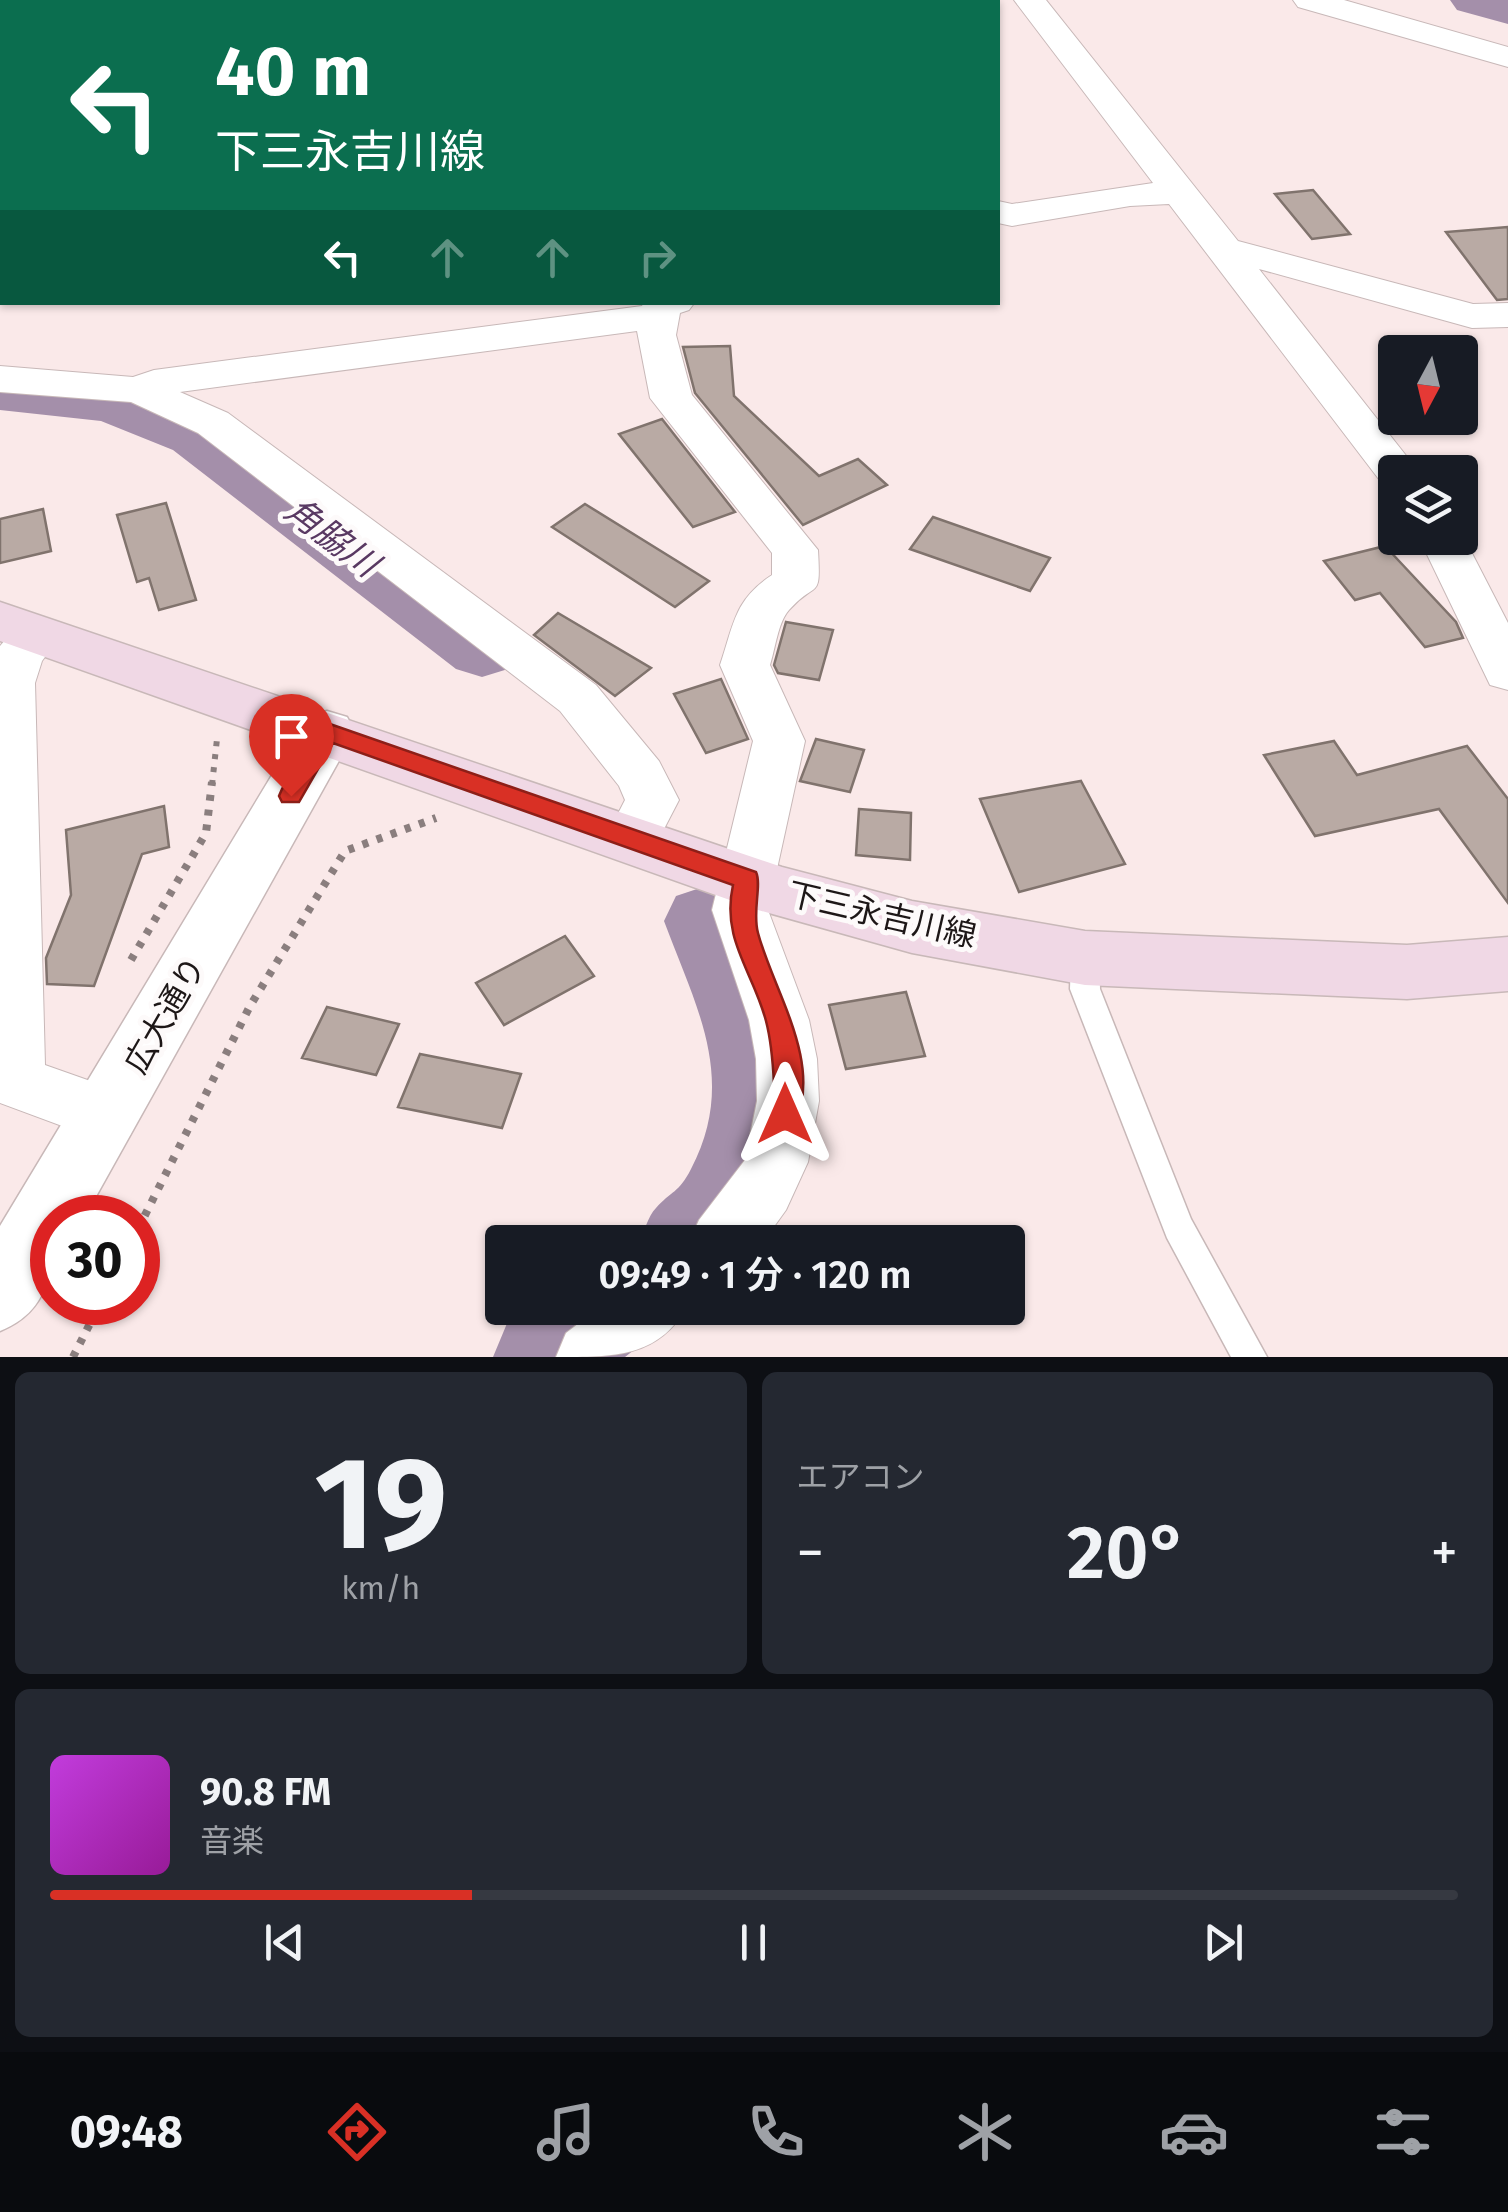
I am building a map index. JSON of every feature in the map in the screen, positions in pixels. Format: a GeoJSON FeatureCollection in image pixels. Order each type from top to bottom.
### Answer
{"type":"FeatureCollection","features":[{"type":"Feature","properties":{"kind":"main road","name":"下三永吉川線"},"geometry":{"type":"LineString","coordinates":[[18,628],[747,880],[912,926],[1084,958],[1407,972],[1508,964]]}},
{"type":"Feature","properties":{"kind":"street"},"geometry":{"type":"LineString","coordinates":[[1030,0],[1384,455]]}},
{"type":"Feature","properties":{"kind":"street"},"geometry":{"type":"LineString","coordinates":[[1309,0],[1508,57]]}},
{"type":"Feature","properties":{"kind":"street"},"geometry":{"type":"LineString","coordinates":[[1000,213],[1012,216],[1130,194],[1178,192]]}},
{"type":"Feature","properties":{"kind":"street"},"geometry":{"type":"LineString","coordinates":[[1227,254],[1243,252],[1472,316],[1508,315]]}},
{"type":"Feature","properties":{"kind":"street"},"geometry":{"type":"LineString","coordinates":[[139,390],[154,382],[666,309],[656,335],[671,398],[795,550],[796,582],[765,603],[745,665],[779,741],[740,910],[745,935],[780,1021],[788,1088],[782,1139],[769,1180],[735,1225]]}},
{"type":"Feature","properties":{"kind":"street"},"geometry":{"type":"LineString","coordinates":[[0,379],[139,390],[214,423],[578,698],[640,775],[652,800],[632,839]]}},
{"type":"Feature","properties":{"kind":"street"},"geometry":{"type":"LineString","coordinates":[[1450,555],[1508,672]]}},
{"type":"Feature","properties":{"kind":"street"},"geometry":{"type":"LineString","coordinates":[[18,628],[20,654],[10,683],[15,1082],[108,1115]]}},
{"type":"Feature","properties":{"kind":"street","name":"広大通り"},"geometry":{"type":"LineString","coordinates":[[0,1296],[327,732]]}},
{"type":"Feature","properties":{"kind":"street"},"geometry":{"type":"LineString","coordinates":[[590,1357],[630,1325]]}},
{"type":"Feature","properties":{"kind":"lane"},"geometry":{"type":"LineString","coordinates":[[1084,958],[1085,989],[1178,1227],[1250,1357]]}},
{"type":"Feature","properties":{"kind":"path"},"geometry":{"type":"LineString","coordinates":[[129,964],[206,833],[217,732]]}},
{"type":"Feature","properties":{"kind":"path"},"geometry":{"type":"LineString","coordinates":[[73,1357],[89,1325]]}},
{"type":"Feature","properties":{"kind":"building"},"geometry":{"type":"Polygon","coordinates":[[[1313,190],[1350,234],[1312,239],[1275,194],[1313,190]]]}},
{"type":"Feature","properties":{"kind":"building"},"geometry":{"type":"Polygon","coordinates":[[[1508,227],[1508,299],[1497,300],[1446,232],[1508,227]]]}},
{"type":"Feature","properties":{"kind":"building"},"geometry":{"type":"Polygon","coordinates":[[[730,346],[734,396],[819,476],[858,459],[887,485],[803,525],[695,393],[683,347],[730,346]]]}},
{"type":"Feature","properties":{"kind":"building"},"geometry":{"type":"Polygon","coordinates":[[[662,419],[735,512],[693,527],[619,434],[662,419]]]}},
{"type":"Feature","properties":{"kind":"building"},"geometry":{"type":"Polygon","coordinates":[[[166,503],[196,600],[159,610],[149,578],[137,582],[117,515],[166,503]]]}},
{"type":"Feature","properties":{"kind":"building"},"geometry":{"type":"Polygon","coordinates":[[[585,504],[709,581],[675,607],[552,527],[585,504]]]}},
{"type":"Feature","properties":{"kind":"building"},"geometry":{"type":"Polygon","coordinates":[[[43,509],[51,551],[0,563],[0,519],[43,509]]]}},
{"type":"Feature","properties":{"kind":"building"},"geometry":{"type":"Polygon","coordinates":[[[933,517],[1050,558],[1030,591],[910,549],[933,517]]]}},
{"type":"Feature","properties":{"kind":"building"},"geometry":{"type":"Polygon","coordinates":[[[1378,548],[1378,555],[1393,555],[1456,622],[1463,638],[1425,647],[1380,593],[1355,600],[1324,561],[1378,548]]]}},
{"type":"Feature","properties":{"kind":"building"},"geometry":{"type":"Polygon","coordinates":[[[558,613],[651,668],[615,696],[534,635],[558,613]]]}},
{"type":"Feature","properties":{"kind":"building"},"geometry":{"type":"Polygon","coordinates":[[[786,622],[833,630],[819,680],[778,673],[774,665],[786,622]]]}},
{"type":"Feature","properties":{"kind":"building"},"geometry":{"type":"Polygon","coordinates":[[[721,679],[748,739],[706,753],[674,694],[721,679]]]}},
{"type":"Feature","properties":{"kind":"building"},"geometry":{"type":"Polygon","coordinates":[[[816,739],[864,750],[850,792],[800,781],[816,739]]]}},
{"type":"Feature","properties":{"kind":"building"},"geometry":{"type":"Polygon","coordinates":[[[1334,741],[1357,775],[1467,746],[1508,799],[1508,903],[1439,809],[1315,836],[1264,755],[1334,741]]]}},
{"type":"Feature","properties":{"kind":"building"},"geometry":{"type":"Polygon","coordinates":[[[1081,781],[1125,864],[1019,892],[980,799],[1081,781]]]}},
{"type":"Feature","properties":{"kind":"building"},"geometry":{"type":"Polygon","coordinates":[[[164,806],[169,847],[142,854],[94,986],[47,984],[46,958],[71,895],[66,830],[164,806]]]}},
{"type":"Feature","properties":{"kind":"building"},"geometry":{"type":"Polygon","coordinates":[[[859,809],[911,813],[910,860],[856,855],[859,809]]]}},
{"type":"Feature","properties":{"kind":"building"},"geometry":{"type":"Polygon","coordinates":[[[565,936],[594,976],[504,1025],[476,983],[565,936]]]}},
{"type":"Feature","properties":{"kind":"building"},"geometry":{"type":"Polygon","coordinates":[[[906,992],[925,1056],[846,1069],[829,1005],[906,992]]]}},
{"type":"Feature","properties":{"kind":"building"},"geometry":{"type":"Polygon","coordinates":[[[327,1007],[399,1024],[376,1075],[302,1058],[327,1007]]]}},
{"type":"Feature","properties":{"kind":"building"},"geometry":{"type":"Polygon","coordinates":[[[420,1054],[521,1074],[502,1128],[398,1107],[420,1054]]]}},
{"type":"Feature","properties":{"kind":"waterway"},"geometry":{"type":"LineString","coordinates":[[1474,0],[1508,10]]}},
{"type":"Feature","properties":{"kind":"waterway","name":"角脇川"},"geometry":{"type":"LineString","coordinates":[[0,391],[101,401],[146,413],[196,435],[482,650]]}},
{"type":"Feature","properties":{"kind":"waterway","name":"角脇川"},"geometry":{"type":"LineString","coordinates":[[706,921],[755,1042],[759,1091],[745,1161],[711,1225]]}},
{"type":"Feature","properties":{"kind":"waterway","name":"角脇川"},"geometry":{"type":"LineString","coordinates":[[544,1357],[585,1325]]}},
{"type":"Feature","properties":{"kind":"route"},"geometry":{"type":"LineString","coordinates":[[291,796],[327,732],[747,880],[740,910],[745,935],[780,1021],[788,1088],[785,1114]]}}]}
